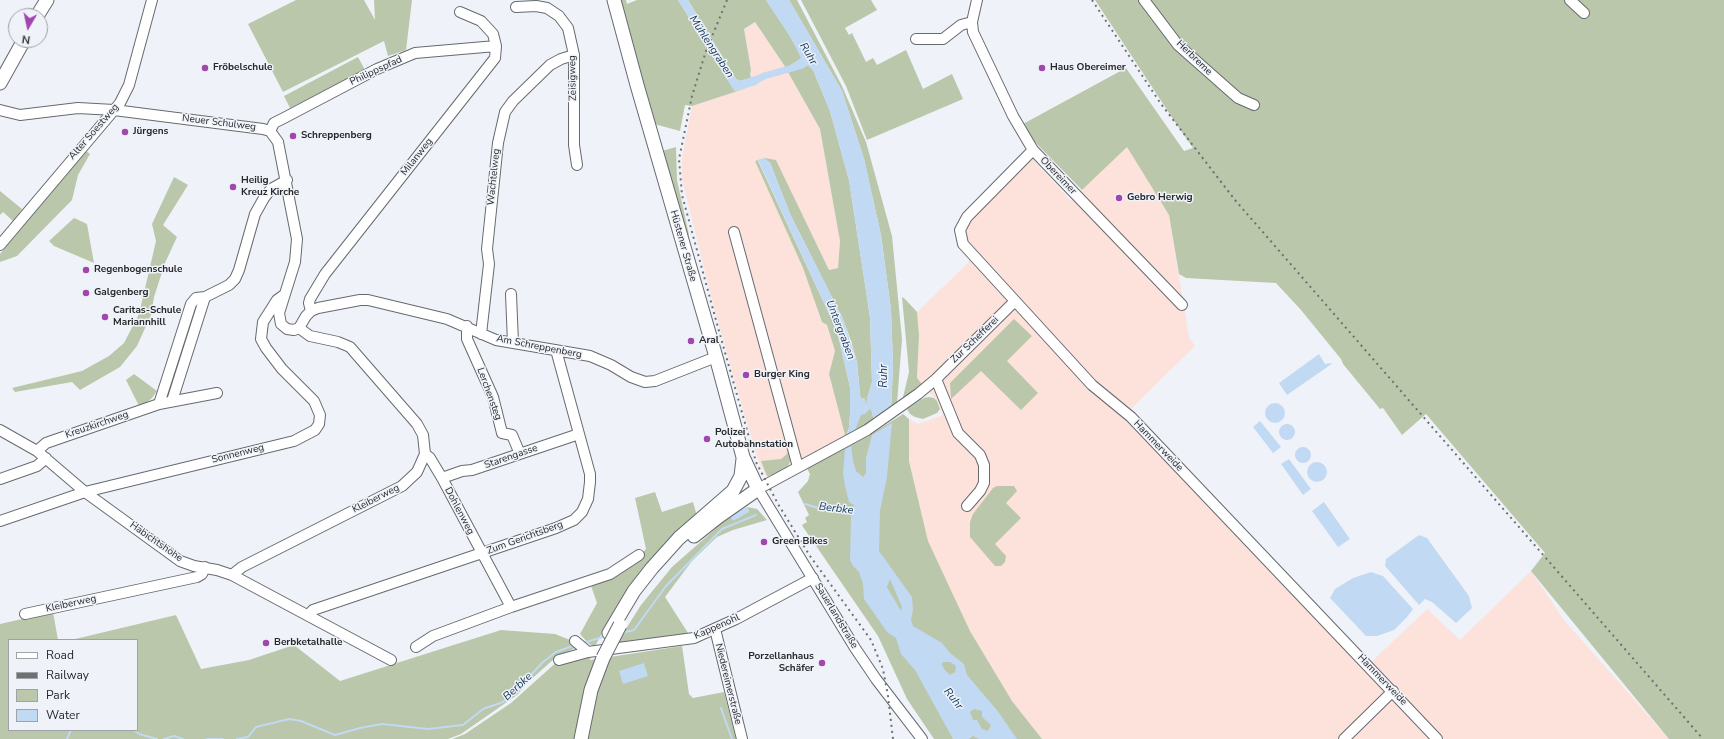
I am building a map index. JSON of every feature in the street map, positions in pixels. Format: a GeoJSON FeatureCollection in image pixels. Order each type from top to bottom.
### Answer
{"type":"FeatureCollection","features":[{"type":"Feature","properties":{"kind":"main road","name":"Hüstener Straße"},"geometry":{"type":"LineString","coordinates":[[614,0],[636,85],[716,357],[743,457],[758,489]]}},
{"type":"Feature","properties":{"kind":"main road"},"geometry":{"type":"LineString","coordinates":[[0,83],[20,48]]}},
{"type":"Feature","properties":{"kind":"main road"},"geometry":{"type":"LineString","coordinates":[[573,739],[584,690],[589,652],[609,632],[634,591],[679,538],[733,491],[741,476],[743,457]]}},
{"type":"Feature","properties":{"kind":"main road"},"geometry":{"type":"LineString","coordinates":[[733,491],[746,488],[758,489]]}},
{"type":"Feature","properties":{"kind":"main road"},"geometry":{"type":"LineString","coordinates":[[589,652],[620,624],[684,544],[718,517],[758,489]]}},
{"type":"Feature","properties":{"kind":"main road"},"geometry":{"type":"LineString","coordinates":[[581,739],[591,690],[589,652]]}},
{"type":"Feature","properties":{"kind":"street","name":"Alter Soestweg"},"geometry":{"type":"LineString","coordinates":[[0,245],[122,99],[129,85],[152,0]]}},
{"type":"Feature","properties":{"kind":"street","name":"Obereimer"},"geometry":{"type":"LineString","coordinates":[[977,0],[972,22],[973,32],[1013,116],[1033,150],[1182,305]]}},
{"type":"Feature","properties":{"kind":"street","name":"Herbreme"},"geometry":{"type":"LineString","coordinates":[[1144,0],[1178,45],[1238,98],[1254,105]]}},
{"type":"Feature","properties":{"kind":"street"},"geometry":{"type":"LineString","coordinates":[[1570,0],[1584,13]]}},
{"type":"Feature","properties":{"kind":"street","name":"Zeisigweg"},"geometry":{"type":"LineString","coordinates":[[516,7],[536,6],[547,8],[559,16],[568,28],[574,55],[574,145],[577,165]]}},
{"type":"Feature","properties":{"kind":"street"},"geometry":{"type":"LineString","coordinates":[[460,12],[481,21],[493,34],[496,46]]}},
{"type":"Feature","properties":{"kind":"street"},"geometry":{"type":"LineString","coordinates":[[916,39],[943,39],[961,25],[972,22]]}},
{"type":"Feature","properties":{"kind":"street","name":"Philippspfad"},"geometry":{"type":"LineString","coordinates":[[270,131],[274,124],[284,118],[377,69],[415,53],[496,46]]}},
{"type":"Feature","properties":{"kind":"street","name":"Milanweg"},"geometry":{"type":"LineString","coordinates":[[311,311],[309,303],[310,299],[325,274],[495,58],[496,46]]}},
{"type":"Feature","properties":{"kind":"street","name":"Wachtelweg"},"geometry":{"type":"LineString","coordinates":[[481,334],[489,264],[487,249],[498,138],[505,112],[513,101],[550,65],[561,59],[574,55]]}},
{"type":"Feature","properties":{"kind":"street","name":"Neuer Schulweg"},"geometry":{"type":"LineString","coordinates":[[0,110],[20,115],[78,108],[114,110],[270,131],[278,142],[287,180],[297,238],[295,262],[279,313],[281,324],[287,329],[294,330],[299,328]]}},
{"type":"Feature","properties":{"kind":"street","name":"Hammerweide"},"geometry":{"type":"LineString","coordinates":[[1033,150],[967,217],[960,230],[963,244],[1014,302],[1092,385],[1131,417],[1437,739]]}},
{"type":"Feature","properties":{"kind":"street"},"geometry":{"type":"LineString","coordinates":[[159,404],[191,304],[196,298],[205,297],[229,286],[235,279],[255,214],[271,189],[287,180]]}},
{"type":"Feature","properties":{"kind":"street"},"geometry":{"type":"LineString","coordinates":[[734,232],[798,467],[758,489]]}},
{"type":"Feature","properties":{"kind":"street"},"geometry":{"type":"LineString","coordinates":[[511,294],[513,343]]}},
{"type":"Feature","properties":{"kind":"street","name":"Sonnenweg"},"geometry":{"type":"LineString","coordinates":[[0,521],[85,492],[294,441],[315,430],[319,424],[320,415],[314,401],[282,369],[261,339],[263,322],[277,300],[285,295]]}},
{"type":"Feature","properties":{"kind":"street"},"geometry":{"type":"LineString","coordinates":[[172,401],[205,297]]}},
{"type":"Feature","properties":{"kind":"street","name":"Am Schreppenberg"},"geometry":{"type":"LineString","coordinates":[[311,311],[318,308],[360,300],[368,300],[447,319],[467,326],[496,340],[595,358],[631,377],[645,382],[655,381],[716,357]]}},
{"type":"Feature","properties":{"kind":"street","name":"Zur Schefferei"},"geometry":{"type":"LineString","coordinates":[[798,467],[867,430],[918,394],[936,379],[1014,302]]}},
{"type":"Feature","properties":{"kind":"street"},"geometry":{"type":"LineString","coordinates":[[311,311],[299,328],[310,336],[338,342],[350,347],[417,424],[423,435],[425,454]]}},
{"type":"Feature","properties":{"kind":"street","name":"Lerchensteg"},"geometry":{"type":"LineString","coordinates":[[467,326],[467,339],[492,397],[502,433],[512,435],[520,454]]}},
{"type":"Feature","properties":{"kind":"street","name":"Zum Gerichtsberg"},"geometry":{"type":"LineString","coordinates":[[308,615],[313,610],[556,528],[574,520],[582,512],[588,499],[590,482],[579,434],[556,350]]}},
{"type":"Feature","properties":{"kind":"street"},"geometry":{"type":"LineString","coordinates":[[936,379],[958,432],[980,455],[984,465],[984,483],[980,492],[967,506]]}},
{"type":"Feature","properties":{"kind":"street","name":"Kreuzkirchweg"},"geometry":{"type":"LineString","coordinates":[[37,451],[46,443],[159,404],[216,393]]}},
{"type":"Feature","properties":{"kind":"street","name":"Habichtshöhe"},"geometry":{"type":"LineString","coordinates":[[0,430],[37,451],[85,492],[180,561],[232,575],[391,660]]}},
{"type":"Feature","properties":{"kind":"street","name":"Starengasse"},"geometry":{"type":"LineString","coordinates":[[442,478],[462,471],[472,470],[579,434]]}},
{"type":"Feature","properties":{"kind":"street","name":"Dohlenweg"},"geometry":{"type":"LineString","coordinates":[[425,454],[430,458],[442,478],[510,607]]}},
{"type":"Feature","properties":{"kind":"street","name":"Kleiberweg"},"geometry":{"type":"LineString","coordinates":[[232,575],[242,567],[402,486],[414,476],[422,464],[425,454]]}},
{"type":"Feature","properties":{"kind":"street"},"geometry":{"type":"LineString","coordinates":[[0,479],[37,466],[46,458]]}},
{"type":"Feature","properties":{"kind":"street","name":"Sauerlandstraße"},"geometry":{"type":"LineString","coordinates":[[758,489],[876,679],[922,739]]}},
{"type":"Feature","properties":{"kind":"street"},"geometry":{"type":"LineString","coordinates":[[416,647],[433,636],[510,607],[610,574],[639,555]]}},
{"type":"Feature","properties":{"kind":"street","name":"Kleiberweg"},"geometry":{"type":"LineString","coordinates":[[26,614],[197,577],[202,574],[205,567]]}},
{"type":"Feature","properties":{"kind":"street","name":"Kappenohl"},"geometry":{"type":"LineString","coordinates":[[559,660],[589,652],[694,638],[715,629],[813,578]]}},
{"type":"Feature","properties":{"kind":"street","name":"Niedereimerstraße"},"geometry":{"type":"LineString","coordinates":[[715,629],[742,739]]}},
{"type":"Feature","properties":{"kind":"street"},"geometry":{"type":"LineString","coordinates":[[1344,739],[1393,691]]}},
{"type":"Feature","properties":{"kind":"shaded area"},"geometry":{"type":"Polygon","coordinates":[[[755,22],[784,65],[820,129],[840,241],[838,268],[829,270],[776,160],[765,158],[755,161],[803,268],[822,322],[827,325],[835,351],[829,374],[846,437],[772,476],[767,477],[760,465],[747,424],[713,304],[682,179],[682,158],[692,106],[753,86],[744,29],[755,22]]]}},
{"type":"Feature","properties":{"kind":"shaded area"},"geometry":{"type":"Polygon","coordinates":[[[1127,146],[1169,215],[1189,337],[1195,346],[1124,416],[1365,668],[1427,609],[1460,640],[1531,571],[1564,620],[1669,739],[1042,739],[1012,701],[970,631],[928,541],[909,461],[909,419],[918,424],[943,415],[937,401],[917,378],[919,335],[917,312],[967,264],[974,251],[966,237],[967,224],[1030,156],[1071,201],[1127,146]]]}},
{"type":"Feature","properties":{"kind":"green space"},"geometry":{"type":"Polygon","coordinates":[[[296,0],[364,0],[375,20],[374,0],[412,0],[406,50],[388,56],[384,41],[283,92],[248,24],[296,0]]]}},
{"type":"Feature","properties":{"kind":"green space"},"geometry":{"type":"Polygon","coordinates":[[[620,0],[626,0],[627,4],[637,0],[678,0],[735,91],[753,86],[692,106],[685,105],[680,131],[654,124],[620,0]]]}},
{"type":"Feature","properties":{"kind":"green space"},"geometry":{"type":"Polygon","coordinates":[[[688,0],[766,0],[790,36],[802,58],[786,68],[787,70],[801,69],[808,65],[813,70],[830,111],[849,180],[870,317],[872,382],[867,399],[866,412],[871,408],[874,421],[891,410],[893,365],[891,310],[881,235],[864,159],[842,91],[789,0],[797,0],[842,86],[866,142],[892,236],[902,339],[897,403],[892,411],[853,435],[846,437],[829,374],[835,351],[827,325],[822,322],[803,268],[755,161],[765,158],[776,160],[829,270],[838,268],[840,241],[820,129],[784,65],[755,22],[744,29],[753,86],[751,78],[740,81],[736,79],[688,0]],[[765,159],[758,161],[837,331],[850,387],[849,428],[846,436],[853,435],[860,415],[866,413],[865,399],[861,398],[860,395],[857,362],[851,341],[843,319],[791,216],[770,163],[765,159]]]}},
{"type":"Feature","properties":{"kind":"green space"},"geometry":{"type":"Polygon","coordinates":[[[801,0],[871,0],[877,10],[845,28],[849,35],[852,33],[866,62],[873,58],[877,65],[906,50],[923,89],[952,74],[963,99],[867,140],[846,86],[801,0]]]}},
{"type":"Feature","properties":{"kind":"green space"},"geometry":{"type":"Polygon","coordinates":[[[1095,0],[1141,0],[1170,42],[1188,61],[1172,33],[1149,0],[1724,0],[1724,739],[1669,739],[1531,571],[1545,553],[1426,414],[1402,435],[1383,408],[1380,409],[1301,310],[1276,283],[1186,278],[1179,274],[1169,215],[1127,147],[1082,190],[1031,138],[1023,124],[1126,68],[1184,151],[1193,148],[1095,0]]]}},
{"type":"Feature","properties":{"kind":"green space"},"geometry":{"type":"Polygon","coordinates":[[[358,57],[365,70],[290,108],[284,96],[358,57]]]}},
{"type":"Feature","properties":{"kind":"green space"},"geometry":{"type":"Polygon","coordinates":[[[676,147],[677,180],[689,235],[687,236],[662,151],[676,147]]]}},
{"type":"Feature","properties":{"kind":"green space"},"geometry":{"type":"Polygon","coordinates":[[[85,150],[90,154],[78,175],[72,200],[17,256],[0,262],[0,254],[85,150]]]}},
{"type":"Feature","properties":{"kind":"green space"},"geometry":{"type":"Polygon","coordinates":[[[174,177],[188,185],[163,225],[177,237],[165,263],[154,297],[151,315],[137,346],[120,367],[80,390],[72,382],[15,392],[12,388],[82,371],[109,356],[124,343],[139,314],[156,241],[152,224],[174,177]]]}},
{"type":"Feature","properties":{"kind":"green space"},"geometry":{"type":"Polygon","coordinates":[[[0,191],[22,209],[13,221],[3,212],[0,215],[0,191]]]}},
{"type":"Feature","properties":{"kind":"green space"},"geometry":{"type":"Polygon","coordinates":[[[74,218],[87,224],[94,263],[54,246],[49,241],[74,218]]]}},
{"type":"Feature","properties":{"kind":"green space"},"geometry":{"type":"Polygon","coordinates":[[[902,297],[917,312],[919,335],[917,378],[922,384],[904,399],[903,397],[909,372],[902,297]]]}},
{"type":"Feature","properties":{"kind":"green space"},"geometry":{"type":"Polygon","coordinates":[[[1014,319],[1032,336],[1007,361],[1038,393],[1021,410],[981,371],[951,399],[950,383],[1014,319]]]}},
{"type":"Feature","properties":{"kind":"green space"},"geometry":{"type":"Polygon","coordinates":[[[134,374],[157,391],[145,404],[139,406],[126,380],[134,374]]]}},
{"type":"Feature","properties":{"kind":"green space"},"geometry":{"type":"Polygon","coordinates":[[[924,398],[934,398],[937,401],[940,409],[937,413],[923,419],[910,414],[907,409],[924,398]]]}},
{"type":"Feature","properties":{"kind":"green space"},"geometry":{"type":"Polygon","coordinates":[[[903,414],[909,419],[909,461],[928,541],[970,631],[1012,701],[1042,739],[934,739],[907,699],[878,636],[802,525],[807,522],[805,518],[809,515],[798,492],[808,481],[810,474],[807,468],[865,438],[903,414]]]}},
{"type":"Feature","properties":{"kind":"green space"},"geometry":{"type":"Polygon","coordinates":[[[779,417],[781,417],[792,457],[788,466],[773,475],[767,476],[761,461],[781,459],[787,454],[788,449],[779,417]]]}},
{"type":"Feature","properties":{"kind":"green space"},"geometry":{"type":"Polygon","coordinates":[[[997,486],[1014,486],[1017,491],[1006,503],[1021,518],[995,544],[1006,556],[1005,562],[1001,566],[995,566],[970,537],[970,522],[973,514],[993,488],[997,486]]]}},
{"type":"Feature","properties":{"kind":"green space"},"geometry":{"type":"Polygon","coordinates":[[[655,492],[662,512],[693,502],[697,516],[608,623],[595,646],[589,644],[580,634],[597,603],[590,583],[634,563],[646,549],[635,498],[655,492]]]}},
{"type":"Feature","properties":{"kind":"green space"},"geometry":{"type":"Polygon","coordinates":[[[747,507],[757,509],[767,520],[733,530],[717,537],[692,561],[665,597],[690,636],[617,643],[641,605],[672,567],[730,516],[749,511],[747,507]]]}},
{"type":"Feature","properties":{"kind":"green space"},"geometry":{"type":"Polygon","coordinates":[[[53,612],[58,639],[8,639],[8,731],[138,731],[138,639],[75,639],[176,615],[201,669],[249,660],[294,645],[340,681],[501,630],[555,634],[570,640],[575,648],[555,658],[526,684],[517,695],[461,734],[448,739],[0,739],[0,624],[53,612]]]}},
{"type":"Feature","properties":{"kind":"green space"},"geometry":{"type":"Polygon","coordinates":[[[682,646],[689,694],[693,698],[724,692],[736,739],[452,739],[465,734],[511,703],[559,660],[591,655],[590,660],[682,646]]]}},
{"type":"Feature","properties":{"kind":"water"},"geometry":{"type":"Polygon","coordinates":[[[678,0],[688,0],[736,79],[740,81],[761,74],[763,79],[756,85],[735,91],[678,0]]]}},
{"type":"Feature","properties":{"kind":"water","name":"Untergraben"},"geometry":{"type":"Polygon","coordinates":[[[766,0],[789,0],[842,91],[864,159],[881,235],[891,310],[893,365],[891,410],[874,421],[871,408],[866,413],[861,415],[853,435],[846,437],[849,428],[850,387],[837,331],[758,160],[765,158],[770,163],[791,216],[843,319],[857,362],[860,395],[861,398],[865,399],[866,412],[867,399],[872,382],[870,317],[849,180],[830,111],[813,70],[808,65],[802,69],[787,70],[786,68],[801,58],[790,36],[766,0]]]}},
{"type":"Feature","properties":{"kind":"water"},"geometry":{"type":"Polygon","coordinates":[[[1319,354],[1325,364],[1333,363],[1287,395],[1279,383],[1319,354]]]}},
{"type":"Feature","properties":{"kind":"water"},"geometry":{"type":"Polygon","coordinates":[[[1275,403],[1282,406],[1285,413],[1282,420],[1275,423],[1268,420],[1265,413],[1268,406],[1275,403]]]}},
{"type":"Feature","properties":{"kind":"water"},"geometry":{"type":"Polygon","coordinates":[[[1260,421],[1281,447],[1273,453],[1253,427],[1260,421]]]}},
{"type":"Feature","properties":{"kind":"water"},"geometry":{"type":"Polygon","coordinates":[[[892,423],[887,477],[880,511],[879,551],[912,597],[913,610],[911,620],[913,626],[942,643],[950,653],[964,664],[967,675],[997,710],[1017,739],[979,739],[973,736],[969,739],[953,739],[915,670],[901,654],[896,638],[887,632],[864,599],[863,584],[859,572],[850,560],[851,516],[854,505],[849,502],[843,473],[845,449],[851,446],[856,471],[863,477],[866,473],[866,458],[872,435],[892,423]],[[890,579],[883,597],[887,610],[898,626],[902,607],[890,579]],[[943,662],[942,665],[950,675],[955,672],[956,666],[950,662],[943,662]],[[974,709],[970,712],[973,720],[977,720],[982,729],[988,731],[991,725],[982,717],[982,711],[974,709]]]}},
{"type":"Feature","properties":{"kind":"water"},"geometry":{"type":"Polygon","coordinates":[[[1287,424],[1293,426],[1295,432],[1293,438],[1287,440],[1281,438],[1279,432],[1281,426],[1287,424]]]}},
{"type":"Feature","properties":{"kind":"water"},"geometry":{"type":"Polygon","coordinates":[[[1303,447],[1310,452],[1311,455],[1306,462],[1303,463],[1296,458],[1295,455],[1300,448],[1303,447]]]}},
{"type":"Feature","properties":{"kind":"water"},"geometry":{"type":"Polygon","coordinates":[[[1289,459],[1311,489],[1303,495],[1281,464],[1289,459]]]}},
{"type":"Feature","properties":{"kind":"water"},"geometry":{"type":"Polygon","coordinates":[[[1317,462],[1324,465],[1327,472],[1324,479],[1317,482],[1310,479],[1307,472],[1310,465],[1317,462]]]}},
{"type":"Feature","properties":{"kind":"water"},"geometry":{"type":"Polygon","coordinates":[[[1324,502],[1350,539],[1338,547],[1312,511],[1324,502]]]}},
{"type":"Feature","properties":{"kind":"water"},"geometry":{"type":"Polygon","coordinates":[[[747,507],[749,512],[733,521],[730,516],[747,507]]]}},
{"type":"Feature","properties":{"kind":"water"},"geometry":{"type":"Polygon","coordinates":[[[1419,535],[1427,538],[1469,596],[1472,608],[1456,623],[1432,602],[1425,599],[1419,605],[1385,566],[1386,559],[1419,535]]]}},
{"type":"Feature","properties":{"kind":"water"},"geometry":{"type":"Polygon","coordinates":[[[1371,572],[1383,576],[1413,609],[1394,630],[1377,636],[1366,636],[1330,598],[1335,589],[1353,578],[1371,572]]]}},
{"type":"Feature","properties":{"kind":"water"},"geometry":{"type":"Polygon","coordinates":[[[644,663],[648,676],[623,684],[619,671],[644,663]]]}},
{"type":"Feature","properties":{"kind":"waterway","name":"Mühlengraben"},"geometry":{"type":"LineString","coordinates":[[755,81],[764,76],[796,67]]}},
{"type":"Feature","properties":{"kind":"waterway","name":"Berbke"},"geometry":{"type":"LineString","coordinates":[[805,504],[825,510],[855,512]]}},
{"type":"Feature","properties":{"kind":"waterway","name":"Berbke"},"geometry":{"type":"LineString","coordinates":[[622,633],[634,630],[666,586],[722,529],[756,515]]}},
{"type":"Feature","properties":{"kind":"waterway","name":"Ruhr"},"geometry":{"type":"LineString","coordinates":[[879,581],[880,587],[907,633]]}},
{"type":"Feature","properties":{"kind":"waterway","name":"Berbke"},"geometry":{"type":"LineString","coordinates":[[583,643],[606,636]]}},
{"type":"Feature","properties":{"kind":"waterway","name":"Berbke"},"geometry":{"type":"LineString","coordinates":[[237,739],[248,737],[256,727],[289,719],[301,721],[335,735],[382,724],[428,729],[463,725],[483,709],[503,702],[517,690],[543,662],[556,652],[575,645]]}},
{"type":"Feature","properties":{"kind":"waterway"},"geometry":{"type":"LineString","coordinates":[[721,708],[732,739]]}},
{"type":"Feature","properties":{"kind":"waterway","name":"Berbke"},"geometry":{"type":"LineString","coordinates":[[67,739],[71,731]]}},
{"type":"Feature","properties":{"kind":"waterway","name":"Berbke"},"geometry":{"type":"LineString","coordinates":[[135,731],[139,734],[157,739]]}},
{"type":"Feature","properties":{"kind":"waterway","name":"Berbke"},"geometry":{"type":"LineString","coordinates":[[164,739],[174,736],[183,739]]}},
{"type":"Feature","properties":{"kind":"waterway","name":"Berbke"},"geometry":{"type":"LineString","coordinates":[[207,739],[223,739]]}},
{"type":"Feature","properties":{"kind":"railway"},"geometry":{"type":"LineString","coordinates":[[727,0],[706,51],[692,96],[679,159],[682,195],[756,462],[778,504],[810,556],[871,640],[883,669],[893,739]]}},
{"type":"Feature","properties":{"kind":"railway"},"geometry":{"type":"LineString","coordinates":[[1092,0],[1161,104],[1235,200],[1703,739]]}},
{"type":"Feature","properties":{"kind":"place","name":"Fröbelschule"},"geometry":{"type":"Point","coordinates":[205,68]}},
{"type":"Feature","properties":{"kind":"place","name":"Haus Obereimer"},"geometry":{"type":"Point","coordinates":[1042,68]}},
{"type":"Feature","properties":{"kind":"place","name":"Jürgens"},"geometry":{"type":"Point","coordinates":[125,132]}},
{"type":"Feature","properties":{"kind":"place","name":"Schreppenberg"},"geometry":{"type":"Point","coordinates":[293,136]}},
{"type":"Feature","properties":{"kind":"place","name":"Heilig Kreuz Kirche"},"geometry":{"type":"Point","coordinates":[233,187]}},
{"type":"Feature","properties":{"kind":"place","name":"Gebro Herwig"},"geometry":{"type":"Point","coordinates":[1119,198]}},
{"type":"Feature","properties":{"kind":"place","name":"Regenbogenschule"},"geometry":{"type":"Point","coordinates":[86,270]}},
{"type":"Feature","properties":{"kind":"place","name":"Galgenberg"},"geometry":{"type":"Point","coordinates":[86,293]}},
{"type":"Feature","properties":{"kind":"place","name":"Caritas-Schule Mariannhill"},"geometry":{"type":"Point","coordinates":[105,317]}},
{"type":"Feature","properties":{"kind":"place","name":"Aral"},"geometry":{"type":"Point","coordinates":[691,341]}},
{"type":"Feature","properties":{"kind":"place","name":"Burger King"},"geometry":{"type":"Point","coordinates":[746,375]}},
{"type":"Feature","properties":{"kind":"place","name":"Polizei Autobahnstation"},"geometry":{"type":"Point","coordinates":[707,439]}},
{"type":"Feature","properties":{"kind":"place","name":"Green Bikes"},"geometry":{"type":"Point","coordinates":[764,542]}},
{"type":"Feature","properties":{"kind":"place","name":"Berbketalhalle"},"geometry":{"type":"Point","coordinates":[266,643]}},
{"type":"Feature","properties":{"kind":"place","name":"Porzellanhaus Schäfer"},"geometry":{"type":"Point","coordinates":[822,663]}}]}
